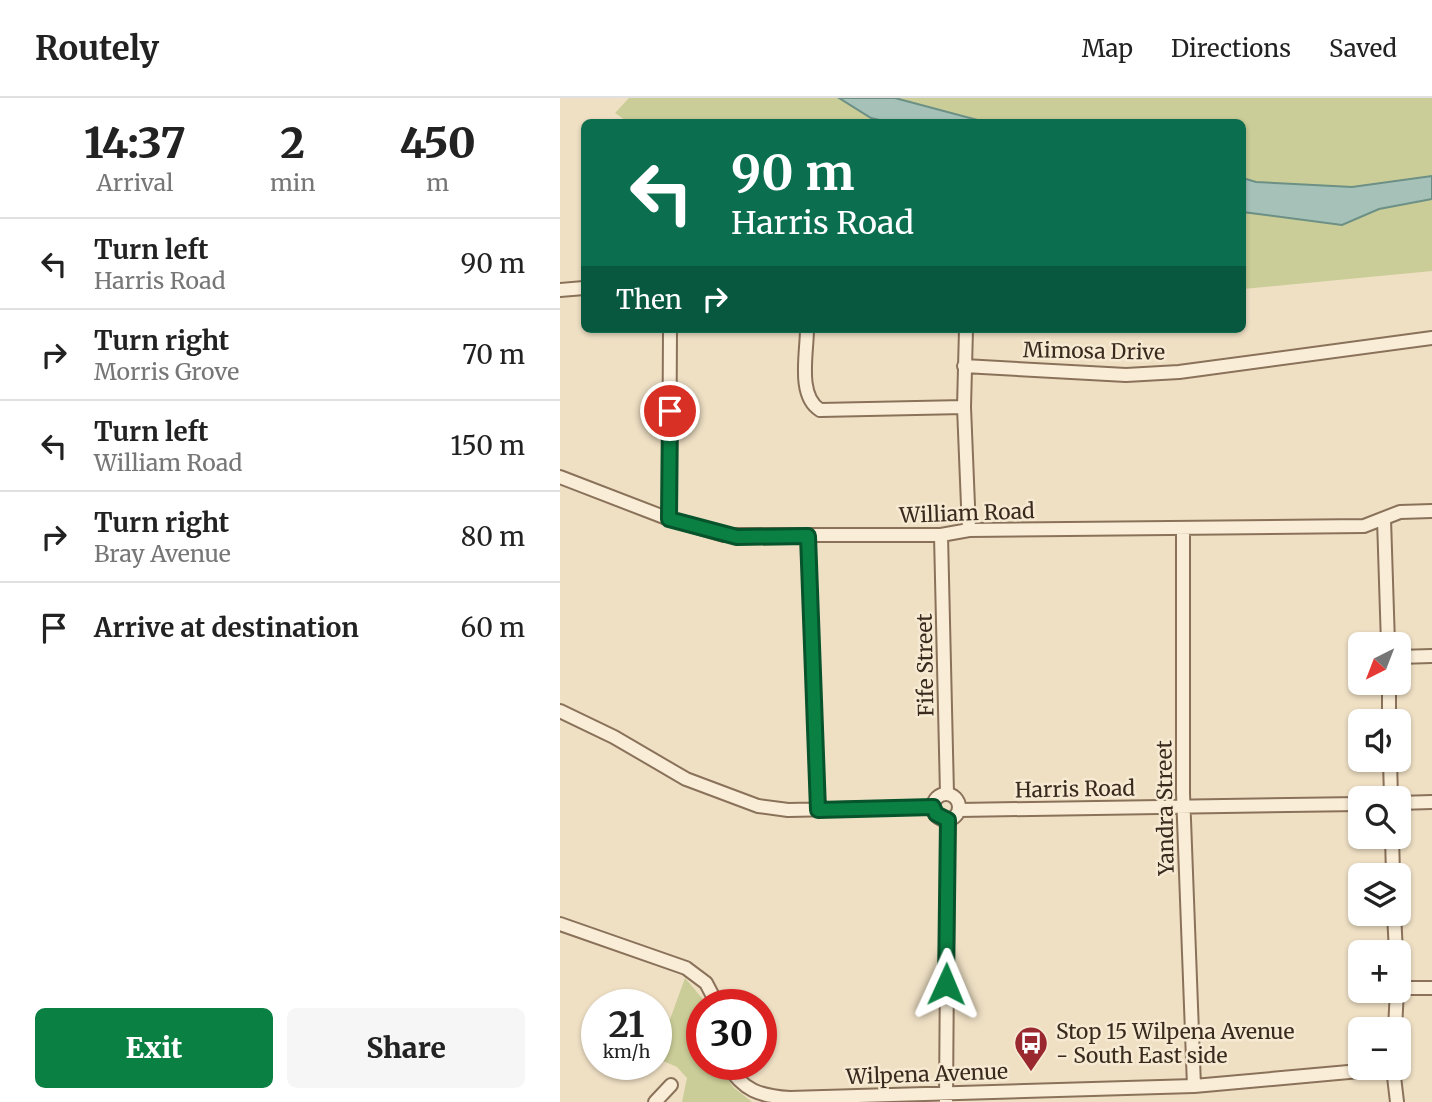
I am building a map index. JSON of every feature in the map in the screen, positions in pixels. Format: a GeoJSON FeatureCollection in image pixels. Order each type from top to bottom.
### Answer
{"type":"FeatureCollection","features":[{"type":"Feature","properties":{"kind":"street"},"geometry":{"type":"LineString","coordinates":[[560,290],[581,288]]}},
{"type":"Feature","properties":{"kind":"street"},"geometry":{"type":"LineString","coordinates":[[669,519],[670,333]]}},
{"type":"Feature","properties":{"kind":"street"},"geometry":{"type":"LineString","coordinates":[[807,333],[806,394],[811,405],[820,410],[964,407]]}},
{"type":"Feature","properties":{"kind":"street"},"geometry":{"type":"LineString","coordinates":[[965,333],[964,407],[969,530]]}},
{"type":"Feature","properties":{"kind":"street","name":"Mimosa Drive"},"geometry":{"type":"LineString","coordinates":[[964,366],[1126,375],[1179,372],[1432,338]]}},
{"type":"Feature","properties":{"kind":"street","name":"William Road"},"geometry":{"type":"LineString","coordinates":[[560,477],[669,519],[737,537],[941,535],[969,530],[1364,526],[1400,512],[1432,510]]}},
{"type":"Feature","properties":{"kind":"street"},"geometry":{"type":"LineString","coordinates":[[1384,519],[1388,632]]}},
{"type":"Feature","properties":{"kind":"street","name":"Yandra Street"},"geometry":{"type":"LineString","coordinates":[[1183,529],[1183,807],[1194,1086]]}},
{"type":"Feature","properties":{"kind":"street","name":"Fife Street"},"geometry":{"type":"LineString","coordinates":[[941,535],[947,794]]}},
{"type":"Feature","properties":{"kind":"street"},"geometry":{"type":"LineString","coordinates":[[808,536],[818,810]]}},
{"type":"Feature","properties":{"kind":"street"},"geometry":{"type":"LineString","coordinates":[[1411,657],[1432,656]]}},
{"type":"Feature","properties":{"kind":"street"},"geometry":{"type":"LineString","coordinates":[[560,711],[614,737],[686,779],[758,806],[788,810],[933,807]]}},
{"type":"Feature","properties":{"kind":"street"},"geometry":{"type":"LineString","coordinates":[[947,794],[958,801],[959,810],[954,818],[948,820],[936,814],[933,807],[939,797],[947,794]]}},
{"type":"Feature","properties":{"kind":"street"},"geometry":{"type":"LineString","coordinates":[[1411,803],[1432,802]]}},
{"type":"Feature","properties":{"kind":"street","name":"Harris Road"},"geometry":{"type":"LineString","coordinates":[[959,810],[1348,804]]}},
{"type":"Feature","properties":{"kind":"street"},"geometry":{"type":"LineString","coordinates":[[946,1098],[948,820]]}},
{"type":"Feature","properties":{"kind":"street"},"geometry":{"type":"LineString","coordinates":[[560,924],[686,968],[706,983],[709,989]]}},
{"type":"Feature","properties":{"kind":"street"},"geometry":{"type":"LineString","coordinates":[[1411,989],[1432,988]]}},
{"type":"Feature","properties":{"kind":"street","name":"Wilpena Avenue"},"geometry":{"type":"LineString","coordinates":[[739,1080],[755,1094],[770,1097],[946,1098],[1194,1086],[1348,1072]]}},
{"type":"Feature","properties":{"kind":"street"},"geometry":{"type":"LineString","coordinates":[[1394,1080],[1396,1102]]}},
{"type":"Feature","properties":{"kind":"street"},"geometry":{"type":"LineString","coordinates":[[655,1102],[671,1085]]}},
{"type":"Feature","properties":{"kind":"green space"},"geometry":{"type":"Polygon","coordinates":[[[629,98],[1432,98],[1432,271],[1246,289],[1246,119],[624,119],[615,113],[629,98]]]}},
{"type":"Feature","properties":{"kind":"green space"},"geometry":{"type":"Polygon","coordinates":[[[685,978],[694,989],[686,989],[686,1077],[672,1065],[672,1014],[685,978]]]}},
{"type":"Feature","properties":{"kind":"green space"},"geometry":{"type":"Polygon","coordinates":[[[687,1080],[729,1080],[733,1087],[752,1102],[682,1102],[687,1080]]]}},
{"type":"Feature","properties":{"kind":"water"},"geometry":{"type":"Polygon","coordinates":[[[839,98],[895,98],[974,119],[875,119],[839,98]]]}},
{"type":"Feature","properties":{"kind":"water"},"geometry":{"type":"Polygon","coordinates":[[[1432,176],[1432,199],[1379,209],[1342,225],[1246,212],[1246,179],[1256,182],[1352,187],[1432,176]]]}},
{"type":"Feature","properties":{"kind":"place","name":"Stop 15 Wilpena Avenue - South East side"},"geometry":{"type":"Point","coordinates":[1031,1073]}},
{"type":"Feature","properties":{"kind":"route"},"geometry":{"type":"LineString","coordinates":[[670,411],[669,519],[737,537],[808,536],[818,810],[933,807],[936,814],[948,820],[946,984]]}}]}
